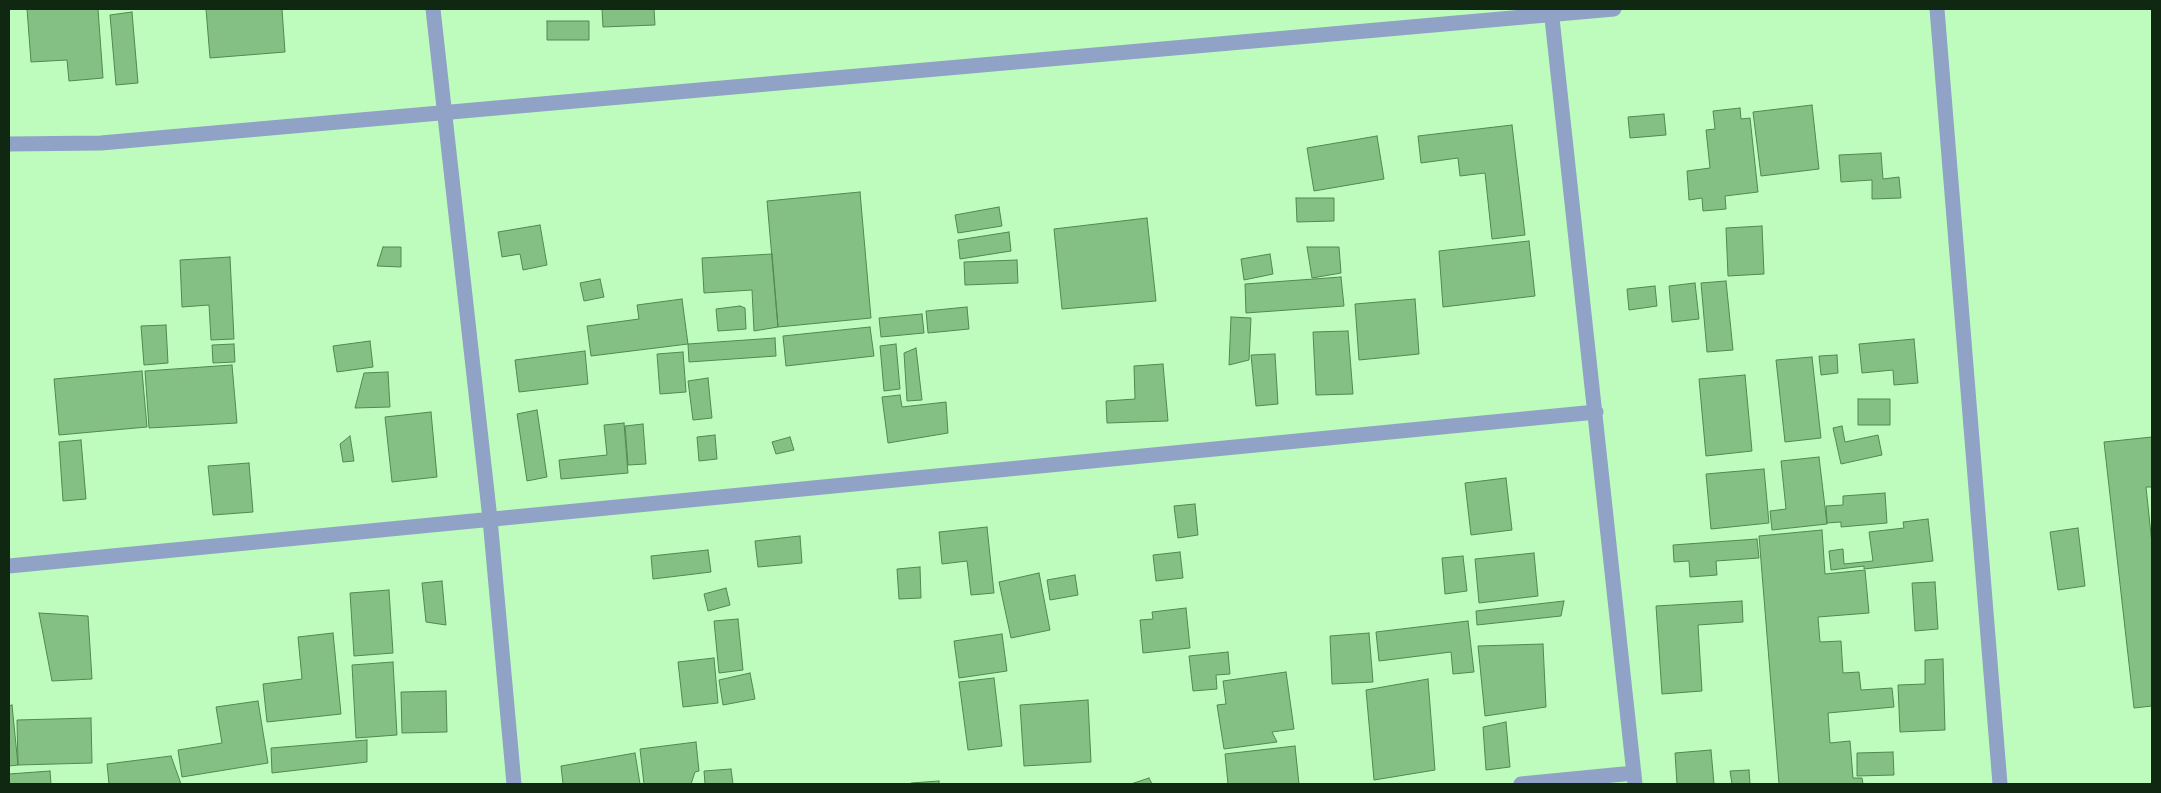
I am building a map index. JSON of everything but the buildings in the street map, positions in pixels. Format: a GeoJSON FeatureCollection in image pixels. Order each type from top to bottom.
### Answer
{"type":"FeatureCollection","features":[{"type":"Feature","properties":{"kind":"street"},"geometry":{"type":"LineString","coordinates":[[433,9],[490,519],[514,784]]}},
{"type":"Feature","properties":{"kind":"street"},"geometry":{"type":"LineString","coordinates":[[9,144],[101,143],[1552,12],[1614,9]]}},
{"type":"Feature","properties":{"kind":"street"},"geometry":{"type":"LineString","coordinates":[[1937,9],[2000,784]]}},
{"type":"Feature","properties":{"kind":"street"},"geometry":{"type":"LineString","coordinates":[[1521,784],[1634,778],[1552,12]]}},
{"type":"Feature","properties":{"kind":"street"},"geometry":{"type":"LineString","coordinates":[[9,566],[1596,412]]}}]}
